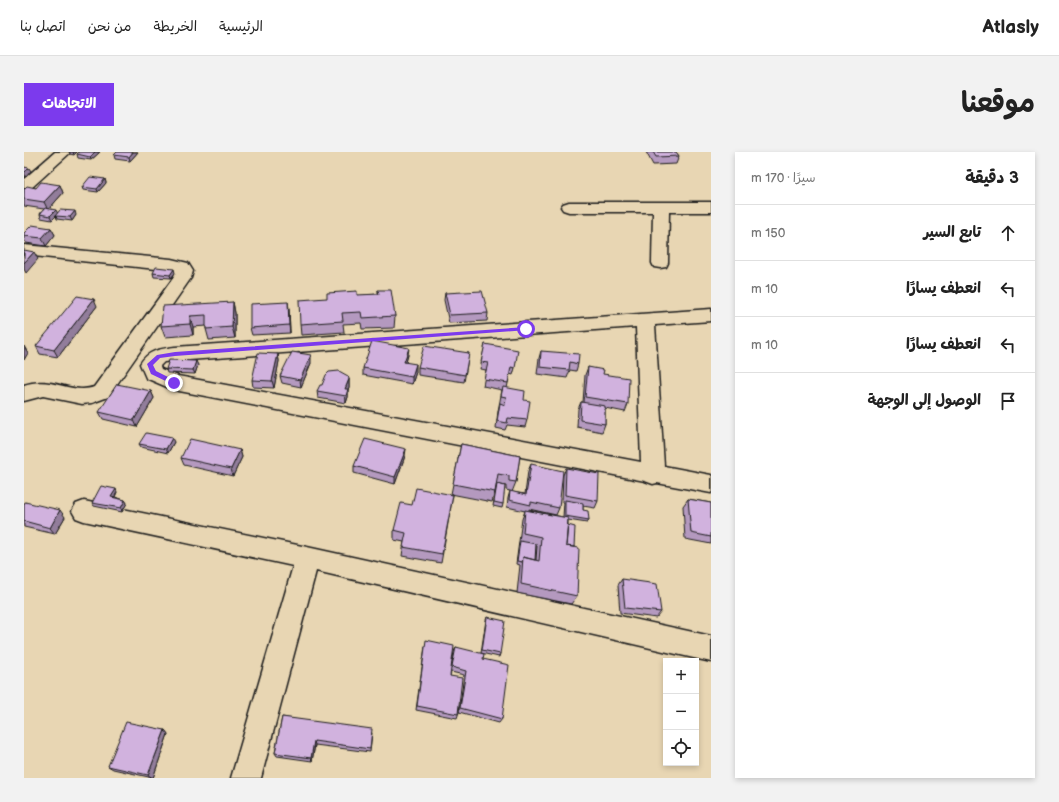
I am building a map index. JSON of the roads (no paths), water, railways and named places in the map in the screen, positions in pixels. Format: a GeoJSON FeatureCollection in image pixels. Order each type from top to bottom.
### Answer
{"type":"FeatureCollection","features":[{"type":"Feature","properties":{"kind":"street"},"geometry":{"type":"LineString","coordinates":[[24,187],[64,152]]}},
{"type":"Feature","properties":{"kind":"street"},"geometry":{"type":"LineString","coordinates":[[569,207],[711,207]]}},
{"type":"Feature","properties":{"kind":"street"},"geometry":{"type":"LineString","coordinates":[[660,263],[661,207]]}},
{"type":"Feature","properties":{"kind":"street"},"geometry":{"type":"LineString","coordinates":[[24,250],[171,264],[182,267],[184,271],[182,278],[101,392],[87,397],[42,387],[30,389],[24,393]]}},
{"type":"Feature","properties":{"kind":"street"},"geometry":{"type":"LineString","coordinates":[[711,315],[175,354],[159,356],[150,364],[153,372],[174,383],[653,475],[711,484]]}},
{"type":"Feature","properties":{"kind":"street"},"geometry":{"type":"LineString","coordinates":[[645,319],[653,475]]}},
{"type":"Feature","properties":{"kind":"street"},"geometry":{"type":"LineString","coordinates":[[84,511],[306,558],[711,649]]}},
{"type":"Feature","properties":{"kind":"street"},"geometry":{"type":"LineString","coordinates":[[246,778],[306,558]]}}]}
